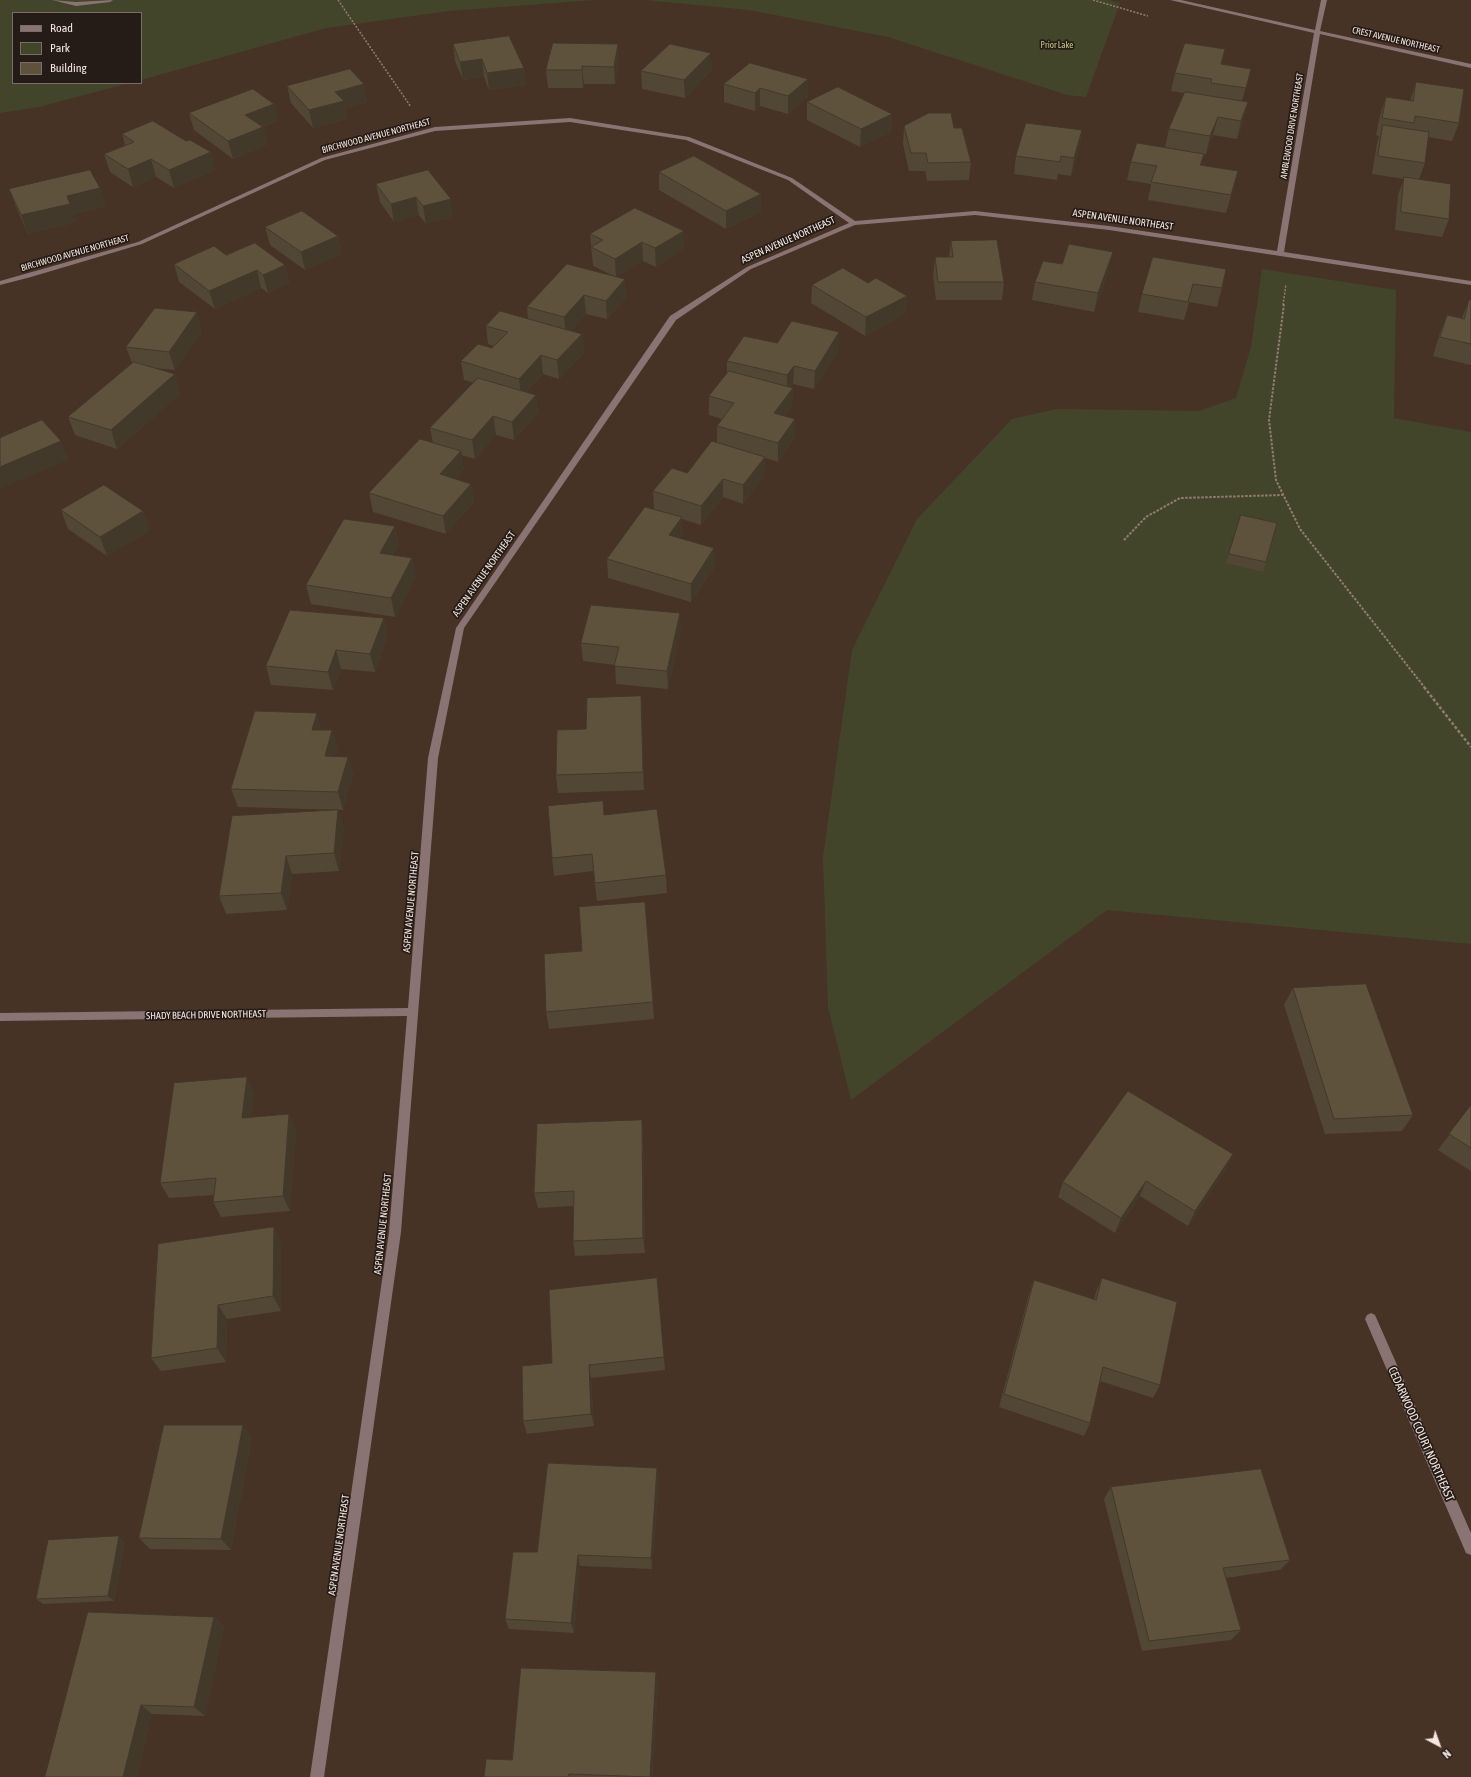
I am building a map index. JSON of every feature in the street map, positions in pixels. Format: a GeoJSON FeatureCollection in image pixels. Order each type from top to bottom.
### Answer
{"type":"FeatureCollection","features":[{"type":"Feature","properties":{"kind":"street"},"geometry":{"type":"LineString","coordinates":[[55,0],[76,4],[110,0]]}},
{"type":"Feature","properties":{"kind":"street","name":"CREST AVENUE NORTHEAST"},"geometry":{"type":"LineString","coordinates":[[1173,0],[1471,66]]}},
{"type":"Feature","properties":{"kind":"street","name":"AMBLEWOOD DRIVE NORTHEAST"},"geometry":{"type":"LineString","coordinates":[[1285,256],[1317,32],[1324,0]]}},
{"type":"Feature","properties":{"kind":"street","name":"BIRCHWOOD AVENUE NORTHEAST"},"geometry":{"type":"LineString","coordinates":[[0,283],[140,244],[323,158],[436,129],[570,120],[687,138],[790,179],[854,223]]}},
{"type":"Feature","properties":{"kind":"street","name":"ASPEN AVENUE NORTHEAST"},"geometry":{"type":"LineString","coordinates":[[317,1777],[395,1232],[433,758],[460,628],[673,318],[749,268],[854,223],[975,213],[1109,228],[1285,256],[1471,283]]}},
{"type":"Feature","properties":{"kind":"street","name":"SHADY BEACH DRIVE NORTHEAST"},"geometry":{"type":"LineString","coordinates":[[0,1017],[413,1012]]}},
{"type":"Feature","properties":{"kind":"street","name":"CEDARWOOD COURT NORTHEAST"},"geometry":{"type":"LineString","coordinates":[[1371,1319],[1471,1548]]}},
{"type":"Feature","properties":{"kind":"path"},"geometry":{"type":"LineString","coordinates":[[338,0],[418,116],[436,129]]}},
{"type":"Feature","properties":{"kind":"path"},"geometry":{"type":"LineString","coordinates":[[1285,256],[1269,420],[1276,480],[1300,529],[1471,748]]}},
{"type":"Feature","properties":{"kind":"path"},"geometry":{"type":"LineString","coordinates":[[1124,540],[1146,517],[1180,498],[1283,495]]}},
{"type":"Feature","properties":{"kind":"green space"},"geometry":{"type":"Polygon","coordinates":[[[0,0],[595,0],[449,11],[326,28],[142,80],[142,12],[12,12],[12,84],[125,84],[39,107],[0,113],[0,0]]]}},
{"type":"Feature","properties":{"kind":"green space","name":"Prior Lake"},"geometry":{"type":"Polygon","coordinates":[[[645,0],[1109,0],[1120,3],[1086,97],[1067,95],[888,37],[749,10],[645,0]]]}},
{"type":"Feature","properties":{"kind":"green space"},"geometry":{"type":"Polygon","coordinates":[[[1262,269],[1396,290],[1394,418],[1471,432],[1471,944],[1107,910],[851,1100],[828,1007],[823,857],[852,650],[917,519],[1012,419],[1056,409],[1199,411],[1236,398],[1251,347],[1262,269]]]}},
{"type":"Feature","properties":{"kind":"building"},"geometry":{"type":"Polygon","coordinates":[[[509,36],[524,68],[487,73],[482,59],[460,62],[453,44],[509,36]]]}},
{"type":"Feature","properties":{"kind":"building"},"geometry":{"type":"Polygon","coordinates":[[[553,43],[618,44],[614,67],[582,66],[582,70],[546,70],[553,43]]]}},
{"type":"Feature","properties":{"kind":"building"},"geometry":{"type":"Polygon","coordinates":[[[1185,43],[1225,49],[1221,64],[1251,69],[1246,88],[1211,83],[1212,79],[1175,73],[1185,43]]]}},
{"type":"Feature","properties":{"kind":"building"},"geometry":{"type":"Polygon","coordinates":[[[670,44],[711,53],[684,80],[641,71],[670,44]]]}},
{"type":"Feature","properties":{"kind":"building"},"geometry":{"type":"Polygon","coordinates":[[[750,63],[808,79],[788,96],[760,88],[755,93],[724,84],[750,63]]]}},
{"type":"Feature","properties":{"kind":"building"},"geometry":{"type":"Polygon","coordinates":[[[350,69],[364,84],[335,92],[344,101],[309,110],[287,86],[350,69]]]}},
{"type":"Feature","properties":{"kind":"building"},"geometry":{"type":"Polygon","coordinates":[[[1416,82],[1464,89],[1459,123],[1415,116],[1414,123],[1382,118],[1386,97],[1413,101],[1416,82]]]}},
{"type":"Feature","properties":{"kind":"building"},"geometry":{"type":"Polygon","coordinates":[[[838,87],[892,114],[861,129],[807,102],[838,87]]]}},
{"type":"Feature","properties":{"kind":"building"},"geometry":{"type":"Polygon","coordinates":[[[253,89],[274,104],[245,115],[263,127],[228,141],[189,113],[253,89]]]}},
{"type":"Feature","properties":{"kind":"building"},"geometry":{"type":"Polygon","coordinates":[[[1185,92],[1248,102],[1241,121],[1218,117],[1210,136],[1169,129],[1185,92]]]}},
{"type":"Feature","properties":{"kind":"building"},"geometry":{"type":"Polygon","coordinates":[[[929,113],[951,113],[954,128],[962,128],[971,162],[928,163],[926,153],[911,153],[904,126],[929,113]]]}},
{"type":"Feature","properties":{"kind":"building"},"geometry":{"type":"Polygon","coordinates":[[[153,121],[186,141],[190,140],[211,152],[169,170],[151,159],[128,169],[104,154],[134,142],[122,134],[153,121]]]}},
{"type":"Feature","properties":{"kind":"building"},"geometry":{"type":"Polygon","coordinates":[[[1026,123],[1082,130],[1074,158],[1061,156],[1060,162],[1016,156],[1026,123]]]}},
{"type":"Feature","properties":{"kind":"building"},"geometry":{"type":"Polygon","coordinates":[[[1383,125],[1429,132],[1425,163],[1378,156],[1383,125]]]}},
{"type":"Feature","properties":{"kind":"building"},"geometry":{"type":"Polygon","coordinates":[[[1137,143],[1204,154],[1200,165],[1238,171],[1231,195],[1151,182],[1157,166],[1131,162],[1137,143]]]}},
{"type":"Feature","properties":{"kind":"building"},"geometry":{"type":"Polygon","coordinates":[[[694,156],[761,194],[726,211],[659,172],[694,156]]]}},
{"type":"Feature","properties":{"kind":"building"},"geometry":{"type":"Polygon","coordinates":[[[90,170],[100,188],[67,196],[70,204],[21,215],[9,189],[90,170]]]}},
{"type":"Feature","properties":{"kind":"building"},"geometry":{"type":"Polygon","coordinates":[[[428,170],[451,199],[423,206],[416,197],[391,204],[376,184],[428,170]]]}},
{"type":"Feature","properties":{"kind":"building"},"geometry":{"type":"Polygon","coordinates":[[[1404,177],[1451,184],[1449,219],[1401,212],[1404,177]]]}},
{"type":"Feature","properties":{"kind":"building"},"geometry":{"type":"Polygon","coordinates":[[[635,208],[684,231],[655,248],[642,242],[615,259],[591,247],[603,240],[590,234],[635,208]]]}},
{"type":"Feature","properties":{"kind":"building"},"geometry":{"type":"Polygon","coordinates":[[[302,211],[338,236],[301,252],[265,227],[302,211]]]}},
{"type":"Feature","properties":{"kind":"building"},"geometry":{"type":"Polygon","coordinates":[[[997,240],[1004,282],[938,282],[935,257],[953,257],[951,241],[997,240]]]}},
{"type":"Feature","properties":{"kind":"building"},"geometry":{"type":"Polygon","coordinates":[[[255,243],[285,265],[263,275],[257,270],[209,291],[174,264],[214,246],[226,255],[255,243]]]}},
{"type":"Feature","properties":{"kind":"building"},"geometry":{"type":"Polygon","coordinates":[[[1069,244],[1113,252],[1098,293],[1035,282],[1043,261],[1062,264],[1069,244]]]}},
{"type":"Feature","properties":{"kind":"building"},"geometry":{"type":"Polygon","coordinates":[[[1153,257],[1226,269],[1222,288],[1193,284],[1188,302],[1142,294],[1153,257]]]}},
{"type":"Feature","properties":{"kind":"building"},"geometry":{"type":"Polygon","coordinates":[[[567,264],[625,279],[606,301],[584,295],[564,317],[527,307],[567,264]]]}},
{"type":"Feature","properties":{"kind":"building"},"geometry":{"type":"Polygon","coordinates":[[[843,268],[868,283],[876,278],[907,296],[866,317],[812,285],[843,268]]]}},
{"type":"Feature","properties":{"kind":"building"},"geometry":{"type":"Polygon","coordinates":[[[1469,300],[1471,300],[1471,344],[1440,337],[1447,315],[1464,319],[1469,300]]]}},
{"type":"Feature","properties":{"kind":"building"},"geometry":{"type":"Polygon","coordinates":[[[155,308],[197,312],[169,352],[126,347],[155,308]]]}},
{"type":"Feature","properties":{"kind":"building"},"geometry":{"type":"Polygon","coordinates":[[[500,311],[582,334],[557,360],[541,355],[519,379],[461,361],[478,344],[492,348],[508,332],[486,326],[500,311]]]}},
{"type":"Feature","properties":{"kind":"building"},"geometry":{"type":"Polygon","coordinates":[[[792,321],[839,332],[815,371],[794,366],[787,375],[727,361],[744,336],[777,343],[792,321]]]}},
{"type":"Feature","properties":{"kind":"building"},"geometry":{"type":"Polygon","coordinates":[[[134,362],[175,374],[111,430],[68,417],[134,362]]]}},
{"type":"Feature","properties":{"kind":"building"},"geometry":{"type":"Polygon","coordinates":[[[729,371],[793,388],[774,413],[795,419],[778,443],[717,426],[734,403],[709,396],[729,371]]]}},
{"type":"Feature","properties":{"kind":"building"},"geometry":{"type":"Polygon","coordinates":[[[478,378],[536,395],[512,422],[493,416],[472,440],[430,428],[478,378]]]}},
{"type":"Feature","properties":{"kind":"building"},"geometry":{"type":"Polygon","coordinates":[[[42,420],[61,441],[0,467],[0,438],[42,420]]]}},
{"type":"Feature","properties":{"kind":"building"},"geometry":{"type":"Polygon","coordinates":[[[420,439],[461,451],[440,474],[471,484],[443,516],[369,493],[420,439]]]}},
{"type":"Feature","properties":{"kind":"building"},"geometry":{"type":"Polygon","coordinates":[[[712,441],[765,457],[743,485],[723,479],[701,506],[653,491],[672,468],[687,473],[712,441]]]}},
{"type":"Feature","properties":{"kind":"building"},"geometry":{"type":"Polygon","coordinates":[[[104,485],[143,511],[100,537],[61,510],[104,485]]]}},
{"type":"Feature","properties":{"kind":"building"},"geometry":{"type":"Polygon","coordinates":[[[645,507],[682,517],[669,535],[714,548],[691,584],[607,559],[645,507]]]}},
{"type":"Feature","properties":{"kind":"building"},"geometry":{"type":"Polygon","coordinates":[[[1241,515],[1277,523],[1266,562],[1229,554],[1241,515]]]}},
{"type":"Feature","properties":{"kind":"building"},"geometry":{"type":"Polygon","coordinates":[[[344,519],[395,526],[380,553],[412,558],[391,598],[306,585],[344,519]]]}},
{"type":"Feature","properties":{"kind":"building"},"geometry":{"type":"Polygon","coordinates":[[[591,605],[680,613],[667,671],[614,666],[619,647],[581,643],[591,605]]]}},
{"type":"Feature","properties":{"kind":"building"},"geometry":{"type":"Polygon","coordinates":[[[290,610],[384,618],[370,654],[336,650],[328,672],[266,666],[290,610]]]}},
{"type":"Feature","properties":{"kind":"building"},"geometry":{"type":"Polygon","coordinates":[[[641,696],[643,772],[556,775],[557,730],[586,729],[587,698],[641,696]]]}},
{"type":"Feature","properties":{"kind":"building"},"geometry":{"type":"Polygon","coordinates":[[[255,711],[317,713],[312,730],[332,730],[325,756],[348,757],[338,792],[231,789],[255,711]]]}},
{"type":"Feature","properties":{"kind":"building"},"geometry":{"type":"Polygon","coordinates":[[[603,801],[604,815],[657,809],[666,875],[595,883],[592,854],[552,858],[548,806],[603,801]]]}},
{"type":"Feature","properties":{"kind":"building"},"geometry":{"type":"Polygon","coordinates":[[[338,810],[334,853],[286,856],[281,893],[219,896],[232,816],[338,810]]]}},
{"type":"Feature","properties":{"kind":"building"},"geometry":{"type":"Polygon","coordinates":[[[645,902],[653,1002],[546,1012],[544,954],[582,951],[579,907],[645,902]]]}},
{"type":"Feature","properties":{"kind":"building"},"geometry":{"type":"Polygon","coordinates":[[[1366,984],[1413,1115],[1334,1119],[1293,988],[1366,984]]]}},
{"type":"Feature","properties":{"kind":"building"},"geometry":{"type":"Polygon","coordinates":[[[247,1077],[242,1118],[289,1114],[283,1196],[213,1202],[216,1178],[160,1183],[174,1083],[247,1077]]]}},
{"type":"Feature","properties":{"kind":"building"},"geometry":{"type":"Polygon","coordinates":[[[1128,1091],[1233,1154],[1195,1211],[1146,1181],[1121,1218],[1063,1182],[1128,1091]]]}},
{"type":"Feature","properties":{"kind":"building"},"geometry":{"type":"Polygon","coordinates":[[[1471,1105],[1471,1148],[1449,1134],[1471,1105]]]}},
{"type":"Feature","properties":{"kind":"building"},"geometry":{"type":"Polygon","coordinates":[[[642,1120],[643,1238],[573,1241],[574,1191],[534,1193],[537,1124],[642,1120]]]}},
{"type":"Feature","properties":{"kind":"building"},"geometry":{"type":"Polygon","coordinates":[[[274,1227],[273,1296],[218,1305],[217,1348],[151,1358],[158,1244],[274,1227]]]}},
{"type":"Feature","properties":{"kind":"building"},"geometry":{"type":"Polygon","coordinates":[[[657,1278],[664,1357],[589,1365],[591,1414],[523,1421],[522,1366],[552,1363],[549,1290],[657,1278]]]}},
{"type":"Feature","properties":{"kind":"building"},"geometry":{"type":"Polygon","coordinates":[[[1102,1278],[1177,1302],[1160,1385],[1103,1367],[1090,1423],[1004,1394],[1034,1280],[1096,1300],[1102,1278]]]}},
{"type":"Feature","properties":{"kind":"building"},"geometry":{"type":"Polygon","coordinates":[[[164,1425],[243,1425],[221,1539],[139,1538],[164,1425]]]}},
{"type":"Feature","properties":{"kind":"building"},"geometry":{"type":"Polygon","coordinates":[[[548,1463],[657,1468],[651,1558],[578,1555],[571,1623],[505,1619],[513,1552],[537,1552],[548,1463]]]}},
{"type":"Feature","properties":{"kind":"building"},"geometry":{"type":"Polygon","coordinates":[[[1261,1469],[1290,1560],[1223,1568],[1241,1630],[1149,1641],[1111,1487],[1261,1469]]]}},
{"type":"Feature","properties":{"kind":"building"},"geometry":{"type":"Polygon","coordinates":[[[119,1536],[108,1596],[36,1599],[48,1540],[119,1536]]]}},
{"type":"Feature","properties":{"kind":"building"},"geometry":{"type":"Polygon","coordinates":[[[88,1612],[214,1617],[194,1707],[141,1705],[123,1777],[45,1777],[88,1612]]]}},
{"type":"Feature","properties":{"kind":"building"},"geometry":{"type":"Polygon","coordinates":[[[521,1668],[656,1672],[650,1777],[569,1774],[568,1777],[484,1777],[486,1759],[512,1760],[521,1668]]]}}]}
